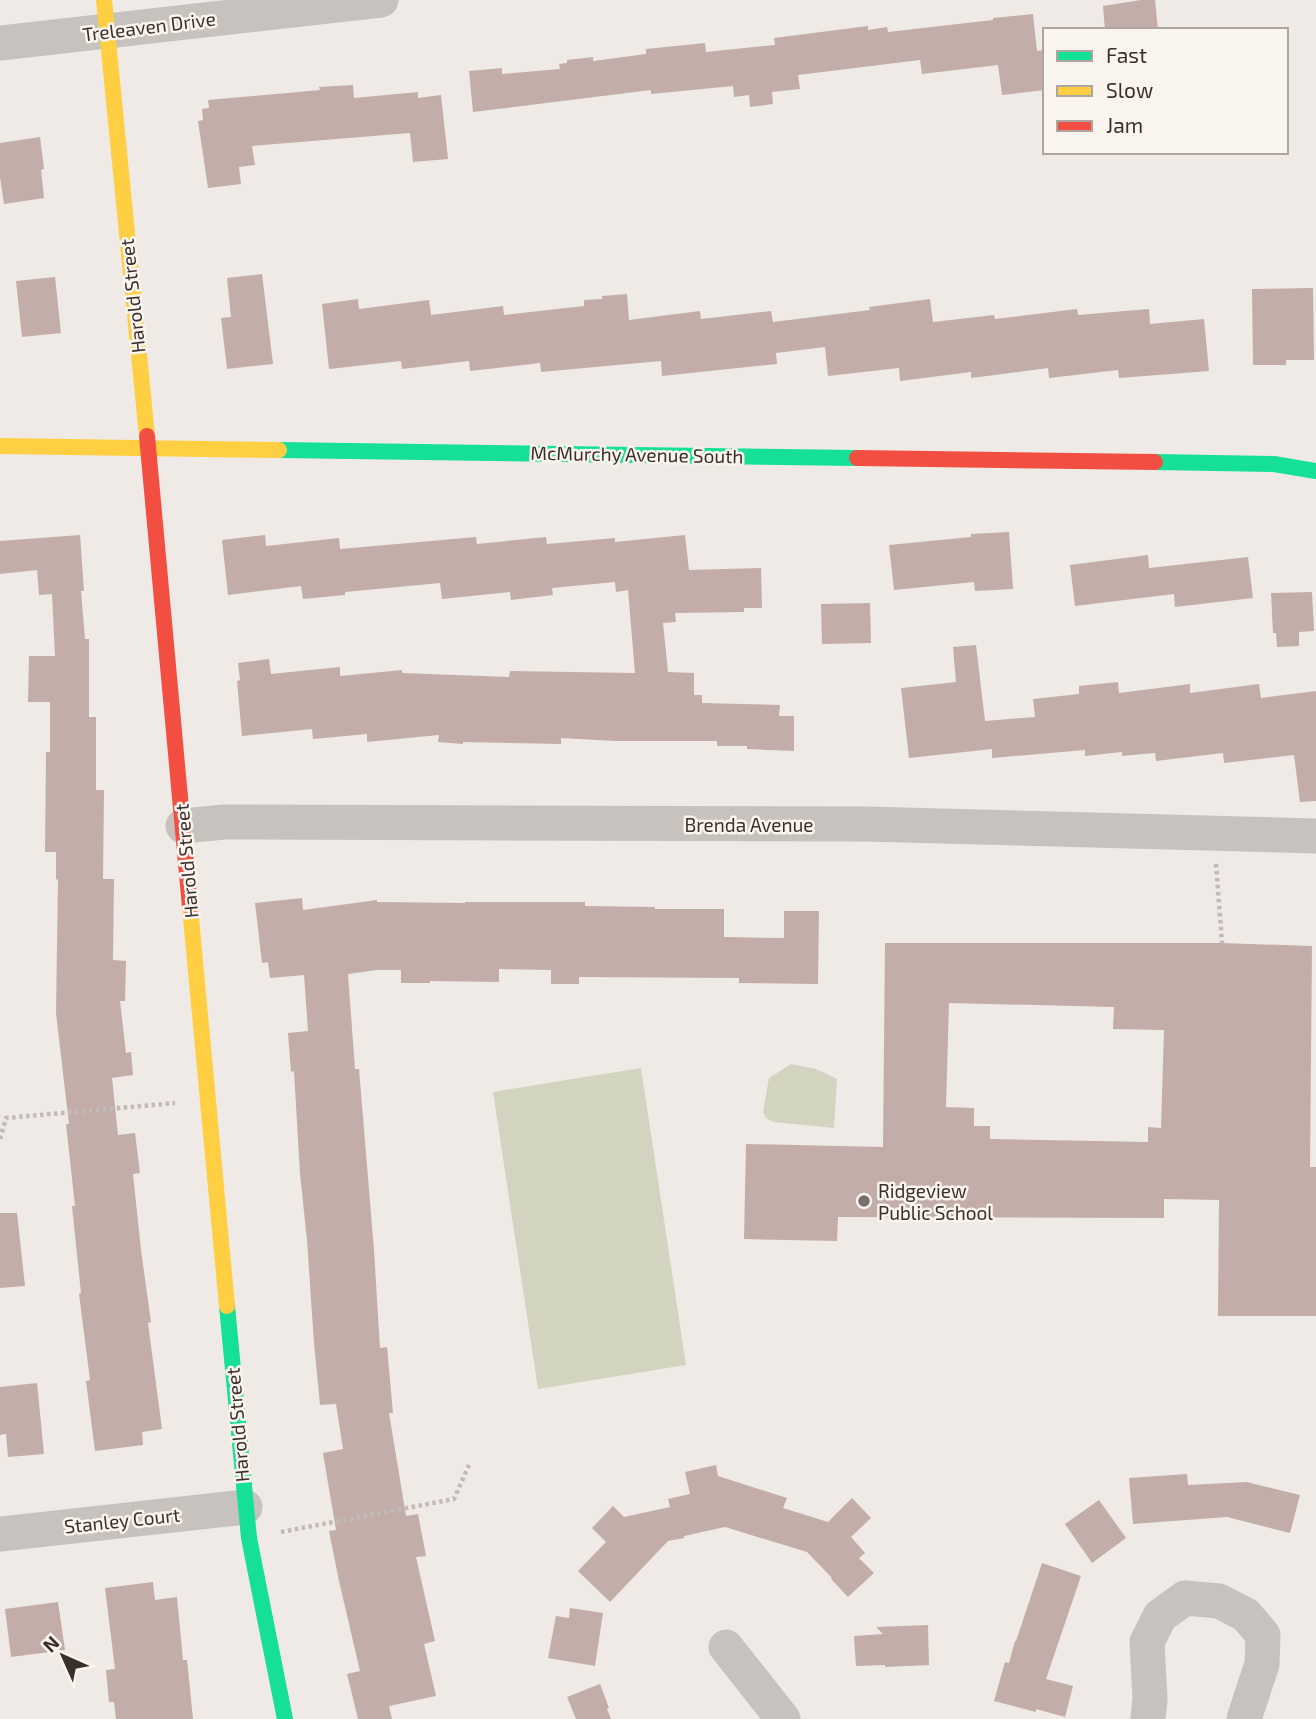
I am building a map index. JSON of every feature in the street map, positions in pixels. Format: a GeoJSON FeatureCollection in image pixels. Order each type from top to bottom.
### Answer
{"type":"FeatureCollection","features":[{"type":"Feature","properties":{"kind":"street","name":"Treleaven Drive"},"geometry":{"type":"LineString","coordinates":[[0,43],[105,16],[381,0]]}},
{"type":"Feature","properties":{"kind":"street","name":"Harold Street"},"geometry":{"type":"LineString","coordinates":[[105,16],[148,447],[247,1522],[285,1719]]}},
{"type":"Feature","properties":{"kind":"street","name":"McMurchy Avenue South"},"geometry":{"type":"LineString","coordinates":[[0,446],[1274,464],[1316,471]]}},
{"type":"Feature","properties":{"kind":"street","name":"McMurchy Avenue South"},"geometry":{"type":"LineString","coordinates":[[1274,464],[1316,457]]}},
{"type":"Feature","properties":{"kind":"street","name":"Brenda Avenue"},"geometry":{"type":"LineString","coordinates":[[183,826],[224,822],[865,824],[1316,836]]}},
{"type":"Feature","properties":{"kind":"street","name":"Stanley Court"},"geometry":{"type":"LineString","coordinates":[[0,1534],[247,1522]]}},
{"type":"Feature","properties":{"kind":"street"},"geometry":{"type":"LineString","coordinates":[[1148,1719],[1150,1699],[1147,1642],[1160,1616],[1185,1598],[1219,1601],[1246,1615],[1263,1635],[1262,1664],[1244,1719]]}},
{"type":"Feature","properties":{"kind":"street"},"geometry":{"type":"LineString","coordinates":[[726,1647],[783,1719]]}},
{"type":"Feature","properties":{"kind":"path"},"geometry":{"type":"LineString","coordinates":[[1214,833],[1222,943]]}},
{"type":"Feature","properties":{"kind":"path"},"geometry":{"type":"LineString","coordinates":[[0,1139],[6,1118],[207,1100]]}},
{"type":"Feature","properties":{"kind":"path"},"geometry":{"type":"LineString","coordinates":[[247,1522],[454,1499],[469,1465]]}},
{"type":"Feature","properties":{"kind":"green space"},"geometry":{"type":"Polygon","coordinates":[[[791,1064],[816,1069],[837,1079],[834,1128],[773,1122],[766,1118],[763,1112],[769,1078],[791,1064]]]}},
{"type":"Feature","properties":{"kind":"green space"},"geometry":{"type":"Polygon","coordinates":[[[641,1068],[686,1365],[538,1389],[493,1092],[641,1068]]]}},
{"type":"Feature","properties":{"kind":"building"},"geometry":{"type":"Polygon","coordinates":[[[1155,0],[1158,28],[1105,28],[1103,6],[1155,0]]]}},
{"type":"Feature","properties":{"kind":"building"},"geometry":{"type":"Polygon","coordinates":[[[1033,14],[1037,51],[1043,50],[1043,90],[1002,95],[998,65],[922,74],[920,60],[798,75],[800,89],[772,92],[773,104],[750,107],[749,95],[734,97],[733,86],[651,94],[651,90],[473,112],[469,71],[502,68],[502,74],[560,69],[559,64],[567,63],[567,60],[593,57],[593,61],[646,54],[646,49],[705,43],[706,52],[775,45],[774,38],[868,26],[868,30],[887,27],[888,32],[1033,14]]]}},
{"type":"Feature","properties":{"kind":"building"},"geometry":{"type":"Polygon","coordinates":[[[353,85],[354,98],[418,92],[418,98],[441,95],[448,159],[413,162],[410,133],[252,146],[255,165],[239,167],[241,184],[208,188],[198,121],[203,120],[202,109],[209,108],[208,100],[353,85]]]}},
{"type":"Feature","properties":{"kind":"building"},"geometry":{"type":"Polygon","coordinates":[[[40,137],[44,198],[4,204],[0,177],[0,143],[40,137]]]}},
{"type":"Feature","properties":{"kind":"building"},"geometry":{"type":"Polygon","coordinates":[[[262,274],[273,364],[227,369],[221,318],[231,317],[227,278],[262,274]]]}},
{"type":"Feature","properties":{"kind":"building"},"geometry":{"type":"Polygon","coordinates":[[[55,277],[61,333],[22,337],[16,281],[55,277]]]}},
{"type":"Feature","properties":{"kind":"building"},"geometry":{"type":"Polygon","coordinates":[[[1313,288],[1314,360],[1286,360],[1286,365],[1253,365],[1252,289],[1313,288]]]}},
{"type":"Feature","properties":{"kind":"building"},"geometry":{"type":"Polygon","coordinates":[[[627,294],[629,320],[700,311],[701,319],[771,311],[773,322],[870,310],[869,307],[930,299],[933,322],[994,315],[995,319],[1077,309],[1078,315],[1149,309],[1150,324],[1204,319],[1209,371],[1119,378],[1118,370],[1049,378],[1048,368],[971,378],[971,372],[900,381],[899,368],[828,376],[825,347],[776,353],[777,364],[662,376],[661,361],[541,372],[540,363],[470,371],[469,361],[402,369],[401,361],[329,369],[322,304],[358,299],[359,309],[429,300],[431,315],[503,306],[504,315],[584,306],[584,300],[627,294]]]}},
{"type":"Feature","properties":{"kind":"building"},"geometry":{"type":"Polygon","coordinates":[[[1009,532],[1013,589],[975,591],[974,582],[894,590],[889,545],[971,537],[971,534],[1009,532]]]}},
{"type":"Feature","properties":{"kind":"building"},"geometry":{"type":"Polygon","coordinates":[[[80,535],[85,639],[89,639],[89,717],[96,717],[96,790],[104,790],[103,879],[114,879],[113,960],[126,961],[125,1001],[120,1001],[126,1053],[131,1052],[133,1075],[112,1078],[118,1135],[135,1133],[140,1173],[133,1174],[162,1429],[142,1432],[143,1445],[95,1451],[86,1381],[90,1380],[72,1206],[75,1206],[66,1124],[69,1124],[56,1013],[56,852],[45,852],[46,752],[50,752],[50,702],[28,702],[29,656],[55,656],[52,594],[39,595],[37,570],[0,574],[0,541],[80,535]]]}},
{"type":"Feature","properties":{"kind":"building"},"geometry":{"type":"Polygon","coordinates":[[[265,535],[266,546],[339,538],[340,549],[476,537],[477,544],[546,537],[547,544],[615,538],[615,542],[685,535],[689,570],[761,568],[762,608],[744,608],[744,612],[675,613],[676,622],[663,623],[668,672],[694,673],[694,695],[702,695],[702,703],[780,705],[779,716],[794,716],[794,751],[717,746],[717,741],[561,738],[561,744],[463,744],[438,742],[439,735],[367,742],[367,734],[313,739],[312,729],[242,736],[238,663],[269,659],[271,674],[340,667],[340,676],[402,670],[402,673],[509,677],[510,671],[635,673],[628,590],[616,592],[615,582],[552,588],[553,595],[511,600],[510,592],[442,599],[440,583],[303,599],[301,586],[228,595],[222,540],[265,535]]]}},
{"type":"Feature","properties":{"kind":"building"},"geometry":{"type":"Polygon","coordinates":[[[1148,555],[1149,568],[1248,557],[1253,598],[1175,607],[1174,594],[1075,606],[1070,565],[1148,555]]]}},
{"type":"Feature","properties":{"kind":"building"},"geometry":{"type":"Polygon","coordinates":[[[1312,592],[1314,631],[1299,632],[1299,646],[1277,647],[1276,633],[1273,633],[1271,593],[1312,592]]]}},
{"type":"Feature","properties":{"kind":"building"},"geometry":{"type":"Polygon","coordinates":[[[870,603],[871,643],[822,644],[821,604],[870,603]]]}},
{"type":"Feature","properties":{"kind":"building"},"geometry":{"type":"Polygon","coordinates":[[[976,645],[985,721],[1035,717],[1033,699],[1079,694],[1079,686],[1118,682],[1119,693],[1190,684],[1190,693],[1259,684],[1261,698],[1316,691],[1316,801],[1300,802],[1294,755],[1224,763],[1223,753],[1156,761],[1155,753],[1122,756],[1122,752],[1085,756],[1085,750],[992,758],[992,749],[909,758],[901,688],[956,682],[953,647],[976,645]]]}},
{"type":"Feature","properties":{"kind":"building"},"geometry":{"type":"Polygon","coordinates":[[[302,898],[303,910],[377,900],[465,903],[585,902],[585,906],[724,909],[724,937],[784,938],[784,911],[819,911],[818,984],[739,983],[739,978],[579,977],[579,984],[551,984],[551,970],[499,969],[499,982],[401,983],[401,970],[348,974],[355,1069],[359,1069],[380,1348],[387,1347],[393,1413],[389,1413],[406,1516],[418,1514],[426,1556],[416,1557],[435,1641],[424,1644],[436,1696],[389,1706],[392,1719],[358,1719],[347,1674],[360,1671],[329,1531],[336,1530],[323,1453],[343,1449],[336,1404],[320,1405],[294,1071],[291,1072],[288,1033],[308,1031],[304,975],[270,978],[268,962],[262,963],[255,903],[302,898]]]}},
{"type":"Feature","properties":{"kind":"building"},"geometry":{"type":"Polygon","coordinates":[[[885,943],[1222,943],[1312,946],[1310,1167],[1316,1167],[1316,1316],[1218,1316],[1219,1200],[1164,1199],[1164,1218],[838,1217],[837,1241],[744,1239],[746,1144],[883,1147],[885,943]],[[949,1003],[946,1107],[974,1108],[974,1126],[990,1126],[990,1139],[1148,1142],[1148,1127],[1161,1128],[1164,1030],[1113,1029],[1114,1007],[949,1003]]]}},
{"type":"Feature","properties":{"kind":"building"},"geometry":{"type":"Polygon","coordinates":[[[0,1213],[17,1213],[25,1286],[0,1288],[0,1213]]]}},
{"type":"Feature","properties":{"kind":"building"},"geometry":{"type":"Polygon","coordinates":[[[37,1383],[44,1454],[8,1457],[6,1434],[0,1435],[0,1387],[37,1383]]]}},
{"type":"Feature","properties":{"kind":"building"},"geometry":{"type":"Polygon","coordinates":[[[716,1465],[718,1476],[787,1498],[783,1508],[828,1522],[852,1498],[871,1518],[851,1537],[865,1553],[859,1558],[874,1573],[848,1597],[807,1552],[725,1527],[668,1541],[610,1602],[578,1571],[606,1542],[592,1528],[613,1506],[624,1517],[670,1507],[668,1499],[690,1494],[685,1472],[716,1465]]]}},
{"type":"Feature","properties":{"kind":"building"},"geometry":{"type":"Polygon","coordinates":[[[1187,1474],[1188,1485],[1247,1482],[1300,1495],[1290,1533],[1227,1517],[1133,1524],[1129,1478],[1187,1474]]]}},
{"type":"Feature","properties":{"kind":"building"},"geometry":{"type":"Polygon","coordinates":[[[1099,1500],[1126,1538],[1092,1563],[1065,1524],[1099,1500]]]}},
{"type":"Feature","properties":{"kind":"building"},"geometry":{"type":"Polygon","coordinates":[[[1042,1563],[1081,1576],[1046,1679],[1073,1686],[1065,1717],[994,1701],[1005,1662],[1009,1663],[1042,1563]]]}},
{"type":"Feature","properties":{"kind":"building"},"geometry":{"type":"Polygon","coordinates":[[[153,1582],[155,1600],[177,1597],[183,1660],[187,1660],[193,1719],[116,1719],[114,1702],[109,1702],[106,1670],[115,1669],[105,1588],[153,1582]]]}},
{"type":"Feature","properties":{"kind":"building"},"geometry":{"type":"Polygon","coordinates":[[[58,1602],[65,1650],[11,1657],[5,1609],[58,1602]]]}},
{"type":"Feature","properties":{"kind":"building"},"geometry":{"type":"Polygon","coordinates":[[[570,1608],[603,1613],[595,1666],[548,1658],[556,1616],[569,1618],[570,1608]]]}},
{"type":"Feature","properties":{"kind":"building"},"geometry":{"type":"Polygon","coordinates":[[[928,1625],[929,1665],[856,1666],[854,1636],[883,1634],[876,1627],[928,1625]]]}},
{"type":"Feature","properties":{"kind":"building"},"geometry":{"type":"Polygon","coordinates":[[[600,1684],[611,1719],[576,1719],[567,1697],[600,1684]]]}},
{"type":"Feature","properties":{"kind":"traffic: fast"},"geometry":{"type":"LineString","coordinates":[[279,450],[857,458]]}},
{"type":"Feature","properties":{"kind":"traffic: fast"},"geometry":{"type":"LineString","coordinates":[[1155,462],[1274,464],[1316,471]]}},
{"type":"Feature","properties":{"kind":"traffic: fast"},"geometry":{"type":"LineString","coordinates":[[227,1306],[249,1538],[285,1719]]}},
{"type":"Feature","properties":{"kind":"traffic: slow"},"geometry":{"type":"LineString","coordinates":[[104,0],[147,436]]}},
{"type":"Feature","properties":{"kind":"traffic: slow"},"geometry":{"type":"LineString","coordinates":[[0,446],[279,450]]}},
{"type":"Feature","properties":{"kind":"traffic: slow"},"geometry":{"type":"LineString","coordinates":[[190,907],[227,1306]]}},
{"type":"Feature","properties":{"kind":"traffic: jam"},"geometry":{"type":"LineString","coordinates":[[147,436],[190,907]]}},
{"type":"Feature","properties":{"kind":"traffic: jam"},"geometry":{"type":"LineString","coordinates":[[857,458],[1155,462]]}},
{"type":"Feature","properties":{"kind":"place","name":"Ridgeview Public School"},"geometry":{"type":"Point","coordinates":[864,1201]}}]}
